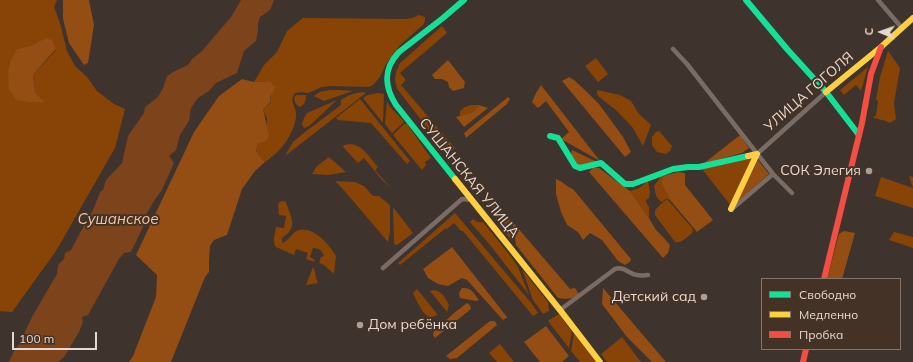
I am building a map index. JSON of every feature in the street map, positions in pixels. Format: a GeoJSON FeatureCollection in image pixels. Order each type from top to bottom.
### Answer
{"type":"FeatureCollection","features":[{"type":"Feature","properties":{"kind":"street","name":"СУШАНСКАЯ УЛИЦА"},"geometry":{"type":"LineString","coordinates":[[464,0],[441,21],[398,53],[388,69],[387,86],[390,94],[396,105],[448,172],[472,200],[600,362]]}},
{"type":"Feature","properties":{"kind":"street"},"geometry":{"type":"LineString","coordinates":[[746,0],[787,49],[826,92],[859,134]]}},
{"type":"Feature","properties":{"kind":"street"},"geometry":{"type":"LineString","coordinates":[[878,0],[902,28]]}},
{"type":"Feature","properties":{"kind":"street","name":"УЛИЦА ГОГОЛЯ"},"geometry":{"type":"LineString","coordinates":[[757,154],[826,92],[913,18]]}},
{"type":"Feature","properties":{"kind":"street"},"geometry":{"type":"LineString","coordinates":[[824,278],[859,134],[871,74],[881,46]]}},
{"type":"Feature","properties":{"kind":"street"},"geometry":{"type":"LineString","coordinates":[[673,49],[687,64],[773,174],[792,193]]}},
{"type":"Feature","properties":{"kind":"street"},"geometry":{"type":"LineString","coordinates":[[550,136],[558,138],[575,166],[580,168],[602,163],[625,184],[633,184],[673,169],[699,167],[757,154]]}},
{"type":"Feature","properties":{"kind":"street"},"geometry":{"type":"LineString","coordinates":[[731,209],[757,154]]}},
{"type":"Feature","properties":{"kind":"street"},"geometry":{"type":"LineString","coordinates":[[731,209],[773,174]]}},
{"type":"Feature","properties":{"kind":"street"},"geometry":{"type":"LineString","coordinates":[[383,268],[462,199],[472,200]]}},
{"type":"Feature","properties":{"kind":"street"},"geometry":{"type":"LineString","coordinates":[[560,310],[617,268],[626,269],[636,275],[648,275]]}},
{"type":"Feature","properties":{"kind":"street"},"geometry":{"type":"LineString","coordinates":[[803,362],[806,350]]}},
{"type":"Feature","properties":{"kind":"shaded area"},"geometry":{"type":"Polygon","coordinates":[[[0,0],[57,0],[54,7],[60,23],[67,51],[75,66],[87,77],[97,91],[114,104],[125,109],[115,148],[56,251],[12,312],[0,311],[0,0]],[[45,38],[32,45],[17,49],[8,71],[43,102],[35,92],[33,75],[56,50],[45,38]]]}},
{"type":"Feature","properties":{"kind":"shaded area"},"geometry":{"type":"Polygon","coordinates":[[[63,0],[89,0],[94,25],[88,63],[84,65],[69,43],[63,19],[63,0]]]}},
{"type":"Feature","properties":{"kind":"shaded area"},"geometry":{"type":"Polygon","coordinates":[[[419,15],[425,17],[424,24],[399,46],[386,64],[380,77],[373,85],[369,87],[331,86],[322,87],[308,93],[295,93],[292,101],[296,118],[290,136],[279,151],[265,162],[261,158],[256,151],[258,143],[266,127],[267,119],[263,110],[271,102],[270,81],[254,82],[264,65],[277,52],[287,31],[303,18],[406,19],[419,15]]]}},
{"type":"Feature","properties":{"kind":"shaded area"},"geometry":{"type":"Polygon","coordinates":[[[442,26],[447,33],[400,73],[406,80],[401,85],[455,148],[448,155],[398,90],[395,80],[400,63],[442,26]]]}},
{"type":"Feature","properties":{"kind":"shaded area"},"geometry":{"type":"Polygon","coordinates":[[[45,38],[52,40],[56,49],[33,75],[35,92],[44,102],[16,100],[9,89],[8,71],[11,60],[17,49],[32,45],[45,38]]]}},
{"type":"Feature","properties":{"kind":"shaded area"},"geometry":{"type":"Polygon","coordinates":[[[888,51],[900,68],[894,103],[896,119],[890,123],[874,118],[874,116],[876,116],[878,101],[876,100],[880,77],[888,51]]]}},
{"type":"Feature","properties":{"kind":"shaded area"},"geometry":{"type":"Polygon","coordinates":[[[596,58],[608,74],[598,82],[585,66],[596,58]]]}},
{"type":"Feature","properties":{"kind":"shaded area"},"geometry":{"type":"Polygon","coordinates":[[[448,60],[465,82],[464,88],[453,91],[449,87],[448,82],[442,79],[435,79],[432,75],[448,60]]]}},
{"type":"Feature","properties":{"kind":"shaded area"},"geometry":{"type":"Polygon","coordinates":[[[868,67],[861,91],[856,85],[844,95],[840,90],[868,67]]]}},
{"type":"Feature","properties":{"kind":"shaded area"},"geometry":{"type":"Polygon","coordinates":[[[569,77],[599,104],[623,137],[631,152],[625,157],[562,81],[569,77]]]}},
{"type":"Feature","properties":{"kind":"shaded area"},"geometry":{"type":"Polygon","coordinates":[[[242,79],[254,82],[270,81],[275,88],[270,97],[271,101],[263,110],[269,135],[266,141],[258,143],[256,151],[265,162],[255,171],[242,189],[227,235],[214,240],[210,246],[209,272],[205,277],[171,362],[129,362],[133,356],[156,297],[157,275],[136,255],[194,132],[219,96],[242,79]]]}},
{"type":"Feature","properties":{"kind":"shaded area"},"geometry":{"type":"Polygon","coordinates":[[[541,85],[600,161],[561,139],[569,132],[546,101],[538,108],[532,102],[541,85]]]}},
{"type":"Feature","properties":{"kind":"shaded area"},"geometry":{"type":"Polygon","coordinates":[[[330,90],[353,91],[324,101],[314,96],[320,92],[330,90]]]}},
{"type":"Feature","properties":{"kind":"shaded area"},"geometry":{"type":"Polygon","coordinates":[[[597,90],[620,95],[631,101],[639,114],[651,125],[643,146],[633,128],[616,110],[598,96],[597,90]]]}},
{"type":"Feature","properties":{"kind":"shaded area"},"geometry":{"type":"Polygon","coordinates":[[[362,92],[366,93],[285,156],[293,142],[341,105],[341,100],[351,94],[362,92]]]}},
{"type":"Feature","properties":{"kind":"shaded area"},"geometry":{"type":"Polygon","coordinates":[[[378,93],[384,94],[383,123],[363,98],[368,95],[378,93]]]}},
{"type":"Feature","properties":{"kind":"shaded area"},"geometry":{"type":"Polygon","coordinates":[[[296,95],[306,95],[305,102],[300,107],[297,105],[294,98],[296,95]]]}},
{"type":"Feature","properties":{"kind":"shaded area"},"geometry":{"type":"Polygon","coordinates":[[[508,97],[510,99],[507,104],[466,138],[464,133],[508,97]]]}},
{"type":"Feature","properties":{"kind":"shaded area"},"geometry":{"type":"Polygon","coordinates":[[[360,99],[410,161],[407,164],[371,123],[338,120],[336,118],[360,99]]]}},
{"type":"Feature","properties":{"kind":"shaded area"},"geometry":{"type":"Polygon","coordinates":[[[337,100],[309,126],[304,128],[302,124],[307,113],[337,100]]]}},
{"type":"Feature","properties":{"kind":"shaded area"},"geometry":{"type":"Polygon","coordinates":[[[387,101],[390,107],[404,121],[392,133],[385,124],[387,101]]]}},
{"type":"Feature","properties":{"kind":"shaded area"},"geometry":{"type":"Polygon","coordinates":[[[471,105],[479,105],[473,112],[460,116],[460,111],[471,105]]]}},
{"type":"Feature","properties":{"kind":"shaded area"},"geometry":{"type":"Polygon","coordinates":[[[479,105],[488,108],[464,127],[456,117],[473,112],[479,105]]]}},
{"type":"Feature","properties":{"kind":"shaded area"},"geometry":{"type":"Polygon","coordinates":[[[404,124],[407,124],[431,158],[425,162],[426,165],[422,170],[393,135],[404,124]]]}},
{"type":"Feature","properties":{"kind":"shaded area"},"geometry":{"type":"Polygon","coordinates":[[[659,131],[672,146],[670,151],[666,154],[657,152],[652,145],[652,137],[659,131]]]}},
{"type":"Feature","properties":{"kind":"shaded area"},"geometry":{"type":"Polygon","coordinates":[[[740,135],[749,148],[742,153],[703,164],[740,135]]]}},
{"type":"Feature","properties":{"kind":"shaded area"},"geometry":{"type":"Polygon","coordinates":[[[350,144],[359,147],[366,152],[378,167],[375,170],[391,188],[382,180],[364,158],[358,163],[343,147],[344,145],[350,144]]]}},
{"type":"Feature","properties":{"kind":"shaded area"},"geometry":{"type":"Polygon","coordinates":[[[572,150],[597,162],[580,166],[575,162],[571,154],[572,150]]]}},
{"type":"Feature","properties":{"kind":"shaded area"},"geometry":{"type":"Polygon","coordinates":[[[748,156],[753,162],[731,206],[702,169],[748,156]]]}},
{"type":"Feature","properties":{"kind":"shaded area"},"geometry":{"type":"Polygon","coordinates":[[[329,157],[346,172],[328,175],[312,174],[317,166],[329,157]]]}},
{"type":"Feature","properties":{"kind":"shaded area"},"geometry":{"type":"Polygon","coordinates":[[[758,160],[769,174],[737,202],[758,160]]]}},
{"type":"Feature","properties":{"kind":"shaded area"},"geometry":{"type":"Polygon","coordinates":[[[593,168],[599,168],[630,191],[656,230],[670,245],[668,253],[663,258],[589,172],[593,168]]]}},
{"type":"Feature","properties":{"kind":"shaded area"},"geometry":{"type":"Polygon","coordinates":[[[678,172],[685,173],[685,185],[713,220],[697,232],[670,200],[661,182],[663,176],[678,172]]]}},
{"type":"Feature","properties":{"kind":"shaded area"},"geometry":{"type":"Polygon","coordinates":[[[661,176],[663,176],[661,182],[670,200],[666,199],[661,202],[656,196],[654,186],[661,176]]]}},
{"type":"Feature","properties":{"kind":"shaded area"},"geometry":{"type":"Polygon","coordinates":[[[909,176],[913,177],[913,188],[909,176]]]}},
{"type":"Feature","properties":{"kind":"shaded area"},"geometry":{"type":"Polygon","coordinates":[[[881,177],[913,188],[913,208],[875,196],[881,177]]]}},
{"type":"Feature","properties":{"kind":"shaded area"},"geometry":{"type":"Polygon","coordinates":[[[556,179],[573,189],[631,259],[630,262],[625,265],[618,261],[602,240],[590,233],[583,240],[578,232],[567,225],[561,212],[556,194],[556,179]]]}},
{"type":"Feature","properties":{"kind":"shaded area"},"geometry":{"type":"Polygon","coordinates":[[[335,181],[355,182],[364,186],[373,196],[379,196],[390,205],[390,232],[388,242],[342,188],[335,181]]]}},
{"type":"Feature","properties":{"kind":"shaded area"},"geometry":{"type":"Polygon","coordinates":[[[648,181],[650,192],[649,198],[646,200],[649,207],[649,218],[630,191],[639,188],[648,181]]]}},
{"type":"Feature","properties":{"kind":"shaded area"},"geometry":{"type":"Polygon","coordinates":[[[490,198],[510,220],[512,241],[497,221],[490,198]]]}},
{"type":"Feature","properties":{"kind":"shaded area"},"geometry":{"type":"Polygon","coordinates":[[[667,200],[693,231],[679,242],[675,242],[655,215],[655,210],[667,200]]]}},
{"type":"Feature","properties":{"kind":"shaded area"},"geometry":{"type":"Polygon","coordinates":[[[283,201],[286,202],[292,226],[287,234],[282,238],[282,243],[299,230],[310,231],[320,237],[330,247],[336,256],[334,274],[324,265],[319,263],[321,257],[324,256],[318,249],[313,248],[310,257],[315,260],[314,262],[306,259],[308,253],[296,249],[294,255],[276,247],[274,240],[276,227],[284,228],[286,216],[279,215],[278,204],[283,201]]]}},
{"type":"Feature","properties":{"kind":"shaded area"},"geometry":{"type":"Polygon","coordinates":[[[393,207],[413,233],[397,245],[394,244],[393,207]]]}},
{"type":"Feature","properties":{"kind":"shaded area"},"geometry":{"type":"Polygon","coordinates":[[[455,213],[538,313],[533,316],[463,231],[461,231],[454,223],[400,265],[398,263],[455,213]]]}},
{"type":"Feature","properties":{"kind":"shaded area"},"geometry":{"type":"Polygon","coordinates":[[[473,219],[477,222],[483,222],[512,258],[518,267],[529,295],[470,222],[473,219]]]}},
{"type":"Feature","properties":{"kind":"shaded area"},"geometry":{"type":"Polygon","coordinates":[[[512,221],[570,289],[575,288],[579,294],[569,299],[558,298],[516,245],[512,221]]]}},
{"type":"Feature","properties":{"kind":"shaded area"},"geometry":{"type":"Polygon","coordinates":[[[844,231],[855,233],[842,278],[827,278],[839,234],[844,231]]]}},
{"type":"Feature","properties":{"kind":"shaded area"},"geometry":{"type":"Polygon","coordinates":[[[894,232],[913,237],[913,248],[889,240],[894,232]]]}},
{"type":"Feature","properties":{"kind":"shaded area"},"geometry":{"type":"Polygon","coordinates":[[[452,247],[508,317],[503,320],[467,280],[462,278],[448,286],[438,284],[428,278],[423,269],[452,247]]]}},
{"type":"Feature","properties":{"kind":"shaded area"},"geometry":{"type":"Polygon","coordinates":[[[313,267],[318,283],[306,285],[313,267]]]}},
{"type":"Feature","properties":{"kind":"shaded area"},"geometry":{"type":"Polygon","coordinates":[[[522,269],[548,302],[549,311],[543,314],[533,300],[522,269]]]}},
{"type":"Feature","properties":{"kind":"shaded area"},"geometry":{"type":"Polygon","coordinates":[[[462,288],[468,288],[479,300],[476,301],[460,298],[459,293],[462,288]]]}},
{"type":"Feature","properties":{"kind":"shaded area"},"geometry":{"type":"Polygon","coordinates":[[[603,288],[666,362],[652,362],[627,337],[602,304],[603,288]]]}},
{"type":"Feature","properties":{"kind":"shaded area"},"geometry":{"type":"Polygon","coordinates":[[[417,289],[438,315],[431,317],[425,314],[413,293],[417,289]]]}},
{"type":"Feature","properties":{"kind":"shaded area"},"geometry":{"type":"Polygon","coordinates":[[[433,290],[441,293],[445,297],[449,305],[447,312],[430,291],[433,290]]]}},
{"type":"Feature","properties":{"kind":"shaded area"},"geometry":{"type":"Polygon","coordinates":[[[467,303],[470,305],[471,309],[435,338],[433,335],[434,331],[467,303]]]}},
{"type":"Feature","properties":{"kind":"shaded area"},"geometry":{"type":"Polygon","coordinates":[[[559,314],[572,332],[569,348],[548,321],[559,314]]]}},
{"type":"Feature","properties":{"kind":"shaded area"},"geometry":{"type":"Polygon","coordinates":[[[490,321],[495,321],[497,325],[457,358],[450,359],[446,356],[490,321]]]}},
{"type":"Feature","properties":{"kind":"shaded area"},"geometry":{"type":"Polygon","coordinates":[[[546,326],[569,356],[562,362],[540,362],[524,342],[546,326]]]}},
{"type":"Feature","properties":{"kind":"shaded area"},"geometry":{"type":"Polygon","coordinates":[[[574,333],[596,362],[580,362],[571,351],[574,333]]]}},
{"type":"Feature","properties":{"kind":"shaded area"},"geometry":{"type":"Polygon","coordinates":[[[622,337],[641,362],[607,362],[601,354],[622,337]]]}},
{"type":"Feature","properties":{"kind":"shaded area"},"geometry":{"type":"Polygon","coordinates":[[[500,344],[514,362],[497,362],[489,353],[500,344]]]}},
{"type":"Feature","properties":{"kind":"water","name":"Сушанское"},"geometry":{"type":"Polygon","coordinates":[[[241,0],[274,0],[270,10],[260,17],[256,41],[244,51],[237,73],[216,83],[209,91],[198,98],[191,108],[189,121],[180,135],[176,150],[169,156],[174,163],[162,190],[147,213],[143,227],[131,252],[124,253],[119,259],[88,315],[82,317],[83,322],[79,332],[64,357],[58,362],[9,362],[33,315],[57,274],[58,265],[64,259],[65,253],[71,250],[93,210],[100,192],[103,190],[106,180],[122,163],[128,136],[144,113],[145,107],[158,97],[167,76],[188,65],[192,59],[202,51],[231,17],[241,0]]]}},
{"type":"Feature","properties":{"kind":"traffic: fast"},"geometry":{"type":"LineString","coordinates":[[455,179],[396,105],[389,91],[387,78],[390,65],[399,52],[464,0]]}},
{"type":"Feature","properties":{"kind":"traffic: fast"},"geometry":{"type":"LineString","coordinates":[[746,0],[787,49],[826,92],[859,135]]}},
{"type":"Feature","properties":{"kind":"traffic: fast"},"geometry":{"type":"LineString","coordinates":[[550,136],[558,138],[575,166],[580,168],[601,163],[625,184],[633,184],[673,169],[699,167],[748,156]]}},
{"type":"Feature","properties":{"kind":"traffic: slow"},"geometry":{"type":"LineString","coordinates":[[826,92],[881,47],[913,18]]}},
{"type":"Feature","properties":{"kind":"traffic: slow"},"geometry":{"type":"LineString","coordinates":[[731,209],[757,154],[748,156]]}},
{"type":"Feature","properties":{"kind":"traffic: slow"},"geometry":{"type":"LineString","coordinates":[[455,179],[600,362]]}},
{"type":"Feature","properties":{"kind":"traffic: jam"},"geometry":{"type":"LineString","coordinates":[[824,278],[862,123],[871,74],[881,47]]}},
{"type":"Feature","properties":{"kind":"traffic: jam"},"geometry":{"type":"LineString","coordinates":[[803,362],[806,350]]}},
{"type":"Feature","properties":{"kind":"place","name":"СОК Элегия"},"geometry":{"type":"Point","coordinates":[869,171]}},
{"type":"Feature","properties":{"kind":"place","name":"Детский сад"},"geometry":{"type":"Point","coordinates":[704,297]}},
{"type":"Feature","properties":{"kind":"place","name":"Дом ребёнка"},"geometry":{"type":"Point","coordinates":[360,325]}}]}
